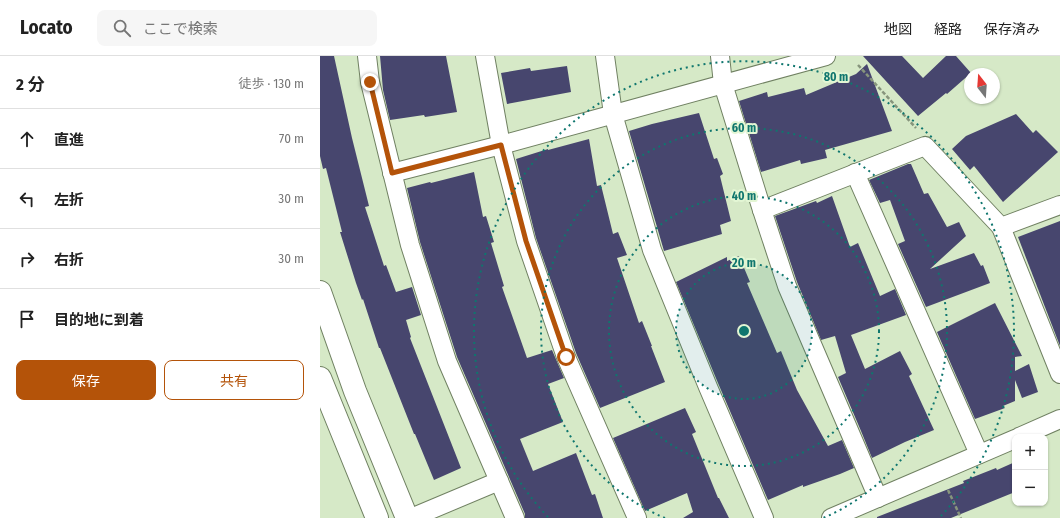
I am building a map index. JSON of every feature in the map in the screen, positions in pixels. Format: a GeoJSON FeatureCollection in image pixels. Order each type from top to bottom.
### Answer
{"type":"FeatureCollection","features":[{"type":"Feature","properties":{"kind":"street"},"geometry":{"type":"LineString","coordinates":[[367,56],[370,82],[410,245],[447,361],[515,518]]}},
{"type":"Feature","properties":{"kind":"street"},"geometry":{"type":"LineString","coordinates":[[485,56],[501,145],[526,241],[566,357],[637,518]]}},
{"type":"Feature","properties":{"kind":"street"},"geometry":{"type":"LineString","coordinates":[[604,56],[613,114],[652,250],[764,518]]}},
{"type":"Feature","properties":{"kind":"street"},"geometry":{"type":"LineString","coordinates":[[720,56],[723,84],[787,286],[878,498]]}},
{"type":"Feature","properties":{"kind":"street"},"geometry":{"type":"LineString","coordinates":[[392,173],[501,145],[826,56]]}},
{"type":"Feature","properties":{"kind":"street"},"geometry":{"type":"LineString","coordinates":[[762,210],[924,146],[1000,227],[1060,374]]}},
{"type":"Feature","properties":{"kind":"street"},"geometry":{"type":"LineString","coordinates":[[855,173],[979,454]]}},
{"type":"Feature","properties":{"kind":"street"},"geometry":{"type":"LineString","coordinates":[[1000,227],[1060,205]]}},
{"type":"Feature","properties":{"kind":"street"},"geometry":{"type":"LineString","coordinates":[[320,292],[355,391],[407,518]]}},
{"type":"Feature","properties":{"kind":"street"},"geometry":{"type":"LineString","coordinates":[[320,378],[377,518]]}},
{"type":"Feature","properties":{"kind":"street"},"geometry":{"type":"LineString","coordinates":[[1026,434],[1060,419]]}},
{"type":"Feature","properties":{"kind":"street"},"geometry":{"type":"LineString","coordinates":[[831,518],[1012,440]]}},
{"type":"Feature","properties":{"kind":"street"},"geometry":{"type":"LineString","coordinates":[[411,518],[499,481]]}},
{"type":"Feature","properties":{"kind":"path"},"geometry":{"type":"LineString","coordinates":[[858,65],[919,132],[924,146]]}},
{"type":"Feature","properties":{"kind":"path"},"geometry":{"type":"LineString","coordinates":[[939,472],[960,518]]}},
{"type":"Feature","properties":{"kind":"building"},"geometry":{"type":"Polygon","coordinates":[[[320,56],[334,56],[369,206],[365,207],[384,266],[386,265],[396,292],[412,287],[421,315],[406,320],[410,338],[461,468],[434,480],[379,348],[340,232],[342,232],[326,168],[323,169],[320,156],[320,56]]]}},
{"type":"Feature","properties":{"kind":"building"},"geometry":{"type":"Polygon","coordinates":[[[380,56],[446,56],[457,112],[390,120],[383,90],[380,56]]]}},
{"type":"Feature","properties":{"kind":"building"},"geometry":{"type":"Polygon","coordinates":[[[863,56],[902,56],[923,78],[946,56],[956,56],[967,68],[964,68],[964,79],[918,116],[863,56]]]}},
{"type":"Feature","properties":{"kind":"building"},"geometry":{"type":"Polygon","coordinates":[[[867,64],[892,131],[825,150],[827,158],[801,164],[800,160],[761,172],[739,101],[767,92],[768,97],[804,88],[806,95],[856,74],[867,64]]]}},
{"type":"Feature","properties":{"kind":"building"},"geometry":{"type":"Polygon","coordinates":[[[567,66],[571,92],[507,104],[501,73],[530,68],[531,71],[567,66]]]}},
{"type":"Feature","properties":{"kind":"building"},"geometry":{"type":"Polygon","coordinates":[[[699,113],[714,159],[717,158],[723,174],[720,176],[731,221],[720,225],[722,234],[664,251],[629,131],[699,113]]]}},
{"type":"Feature","properties":{"kind":"building"},"geometry":{"type":"Polygon","coordinates":[[[1016,114],[1033,133],[1036,130],[1058,152],[1003,202],[974,166],[970,170],[952,149],[966,136],[1016,114]]]}},
{"type":"Feature","properties":{"kind":"building"},"geometry":{"type":"Polygon","coordinates":[[[589,139],[597,186],[601,185],[613,234],[618,232],[627,255],[617,258],[639,323],[642,321],[665,382],[600,408],[576,353],[536,238],[516,159],[589,139]]]}},
{"type":"Feature","properties":{"kind":"building"},"geometry":{"type":"Polygon","coordinates":[[[911,164],[924,194],[928,193],[947,227],[959,222],[966,236],[930,269],[974,253],[981,266],[983,265],[990,283],[926,307],[898,244],[905,241],[890,200],[880,203],[869,180],[911,164]]]}},
{"type":"Feature","properties":{"kind":"building"},"geometry":{"type":"Polygon","coordinates":[[[474,172],[483,217],[486,216],[494,242],[491,243],[504,286],[502,287],[527,358],[552,350],[564,378],[548,384],[563,422],[520,439],[533,471],[576,453],[592,495],[595,494],[603,518],[525,518],[525,514],[457,357],[420,242],[407,188],[474,172]]]}},
{"type":"Feature","properties":{"kind":"building"},"geometry":{"type":"Polygon","coordinates":[[[832,196],[850,247],[858,243],[880,296],[895,289],[906,315],[851,335],[865,369],[900,351],[912,374],[909,376],[934,430],[872,458],[838,377],[846,373],[835,336],[821,340],[797,282],[775,216],[816,201],[817,203],[832,196]]]}},
{"type":"Feature","properties":{"kind":"building"},"geometry":{"type":"Polygon","coordinates":[[[1060,221],[1060,346],[1018,237],[1060,221]]]}},
{"type":"Feature","properties":{"kind":"building"},"geometry":{"type":"Polygon","coordinates":[[[739,256],[750,282],[747,283],[777,353],[781,351],[797,390],[828,446],[842,440],[854,468],[803,487],[803,485],[768,500],[676,282],[727,257],[727,261],[739,256]]]}},
{"type":"Feature","properties":{"kind":"building"},"geometry":{"type":"Polygon","coordinates":[[[995,303],[1022,356],[1015,357],[1015,371],[1029,364],[1038,392],[1022,398],[1015,380],[1015,401],[1003,406],[1005,408],[975,419],[937,332],[995,303]]]}},
{"type":"Feature","properties":{"kind":"building"},"geometry":{"type":"Polygon","coordinates":[[[685,408],[696,432],[692,434],[718,498],[729,518],[683,518],[693,512],[687,493],[645,511],[613,438],[685,408]]]}},
{"type":"Feature","properties":{"kind":"building"},"geometry":{"type":"Polygon","coordinates":[[[1012,463],[1012,493],[951,518],[877,518],[964,483],[963,481],[996,468],[997,470],[1012,463]]]}},
{"type":"Feature","properties":{"kind":"route"},"geometry":{"type":"LineString","coordinates":[[370,82],[392,173],[501,145],[526,241],[566,357]]}}]}
